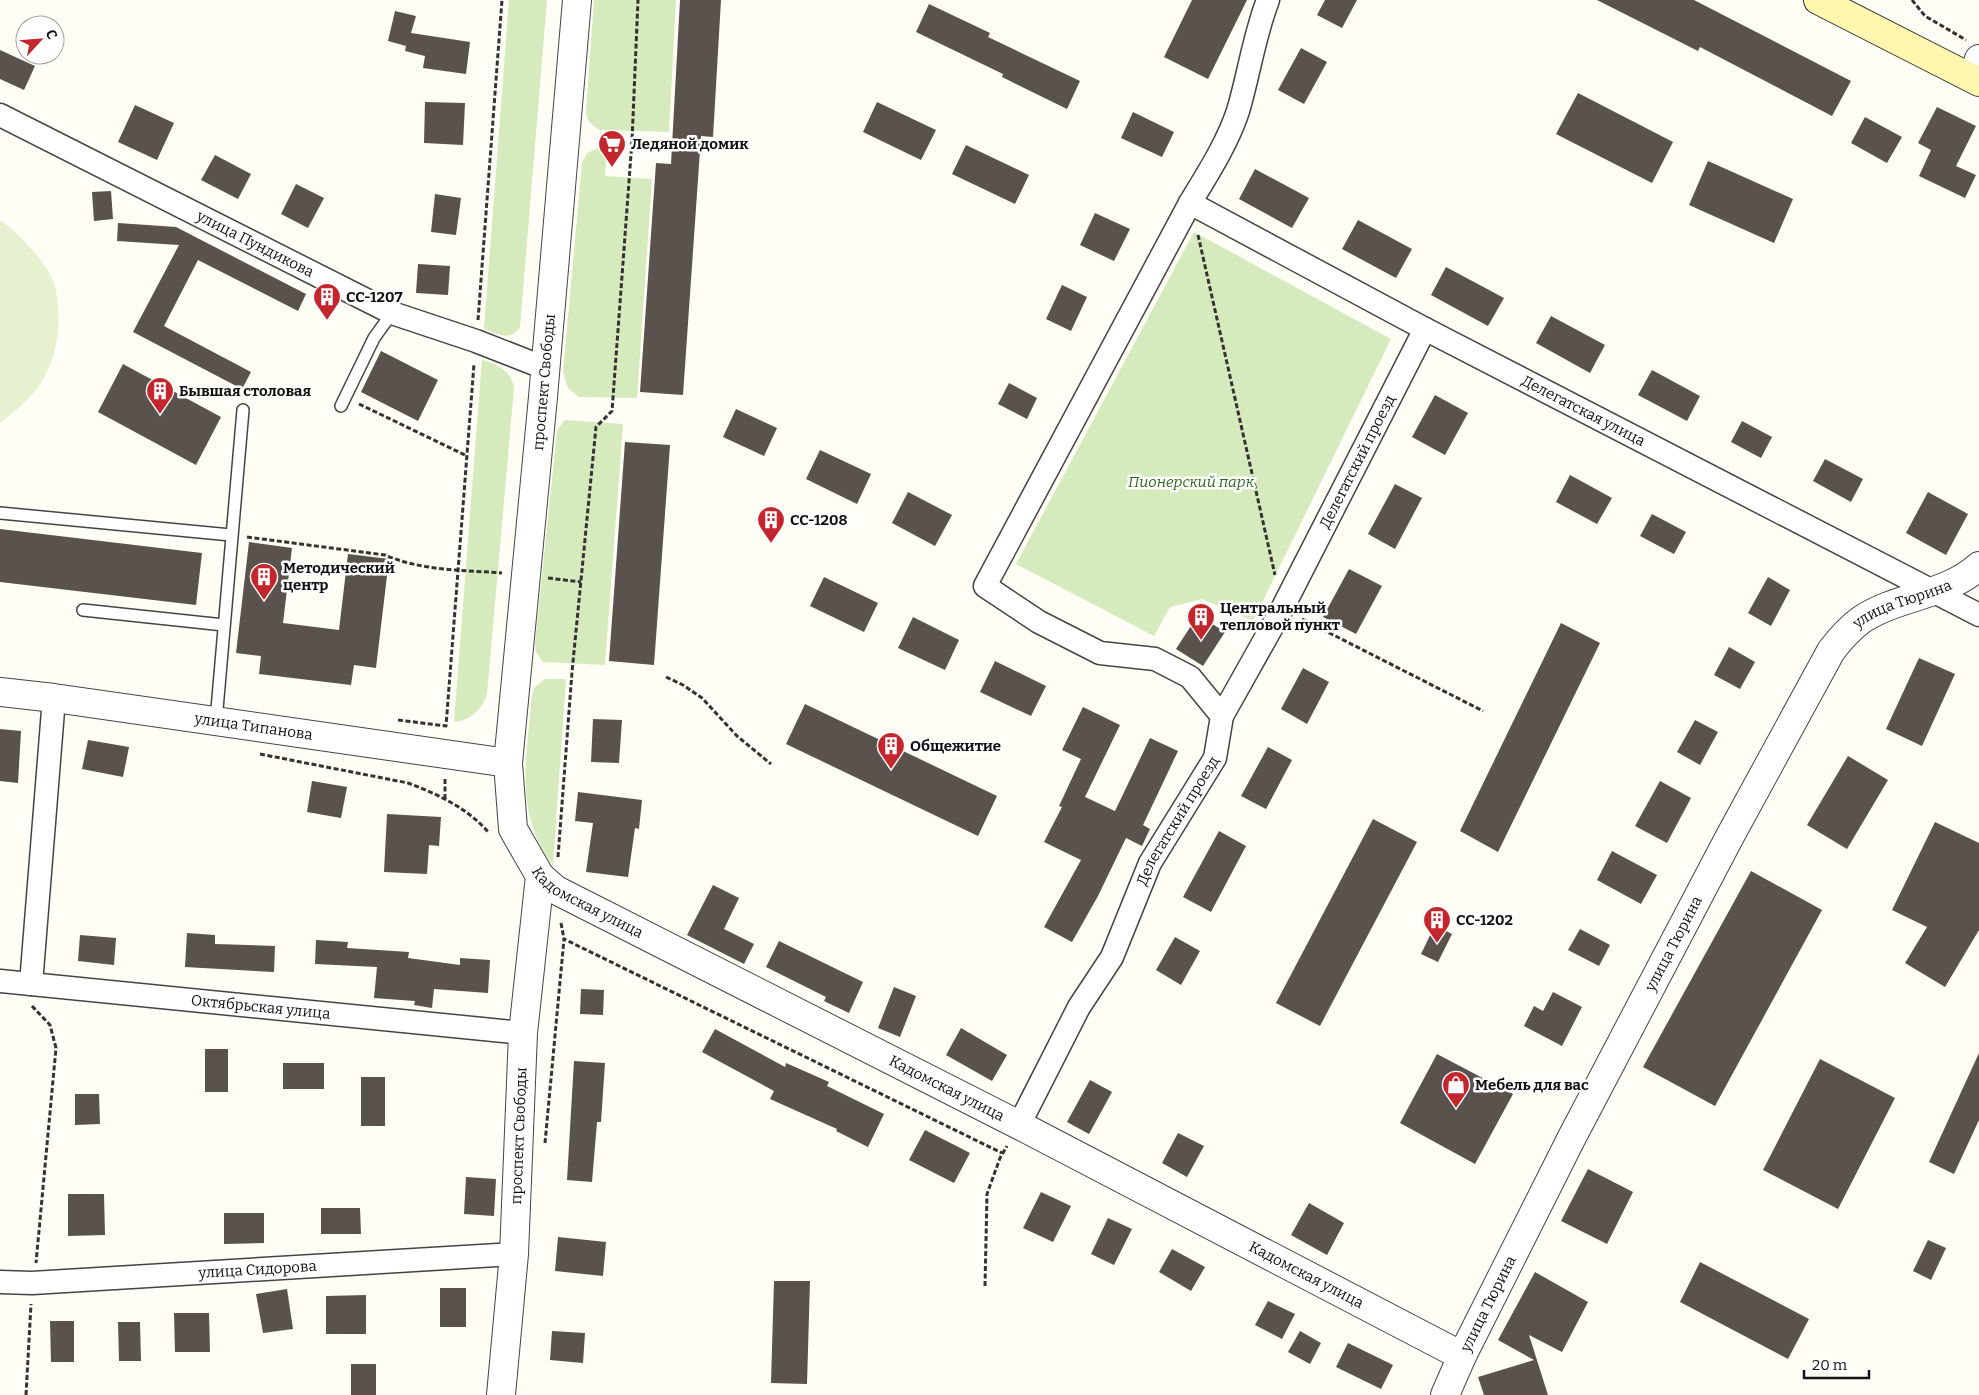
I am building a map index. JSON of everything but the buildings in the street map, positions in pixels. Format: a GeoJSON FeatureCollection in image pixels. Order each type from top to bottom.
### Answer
{"type":"FeatureCollection","features":[{"type":"Feature","properties":{"kind":"main road"},"geometry":{"type":"LineString","coordinates":[[1818,0],[1975,66]]}},
{"type":"Feature","properties":{"kind":"street","name":"проспект Свободы"},"geometry":{"type":"LineString","coordinates":[[508,763],[577,0]]}},
{"type":"Feature","properties":{"kind":"street"},"geometry":{"type":"LineString","coordinates":[[1222,716],[1190,677],[1155,659],[1100,653],[1039,622],[984,586],[1190,203],[1224,145],[1237,112],[1258,26],[1268,0]]}},
{"type":"Feature","properties":{"kind":"street","name":"улица Пундикова"},"geometry":{"type":"LineString","coordinates":[[0,115],[392,313],[476,341],[545,368]]}},
{"type":"Feature","properties":{"kind":"street","name":"Делегатская улица"},"geometry":{"type":"LineString","coordinates":[[1190,203],[1425,329],[1930,592],[1979,615]]}},
{"type":"Feature","properties":{"kind":"street","name":"Делегатский проезд"},"geometry":{"type":"LineString","coordinates":[[1019,1125],[1079,1008],[1112,957],[1150,863],[1215,758],[1222,716],[1282,609],[1425,329]]}},
{"type":"Feature","properties":{"kind":"street","name":"улица Тюрина"},"geometry":{"type":"LineString","coordinates":[[1445,1395],[1462,1356],[1618,1050],[1729,838],[1831,651],[1846,632],[1862,620],[1888,607],[1964,577],[1979,566]]}},
{"type":"Feature","properties":{"kind":"street","name":"улица Типанова"},"geometry":{"type":"LineString","coordinates":[[0,692],[54,698],[508,763]]}},
{"type":"Feature","properties":{"kind":"street"},"geometry":{"type":"LineString","coordinates":[[32,984],[54,698]]}},
{"type":"Feature","properties":{"kind":"street","name":"Кадомская улица"},"geometry":{"type":"LineString","coordinates":[[508,763],[513,829],[548,883],[1019,1125],[1462,1356]]}},
{"type":"Feature","properties":{"kind":"street","name":"проспект Свободы"},"geometry":{"type":"LineString","coordinates":[[501,1395],[514,1254],[523,1033],[548,883]]}},
{"type":"Feature","properties":{"kind":"street","name":"Октябрьская улица"},"geometry":{"type":"LineString","coordinates":[[0,981],[523,1033]]}},
{"type":"Feature","properties":{"kind":"street","name":"улица Сидорова"},"geometry":{"type":"LineString","coordinates":[[0,1282],[32,1283],[514,1254]]}},
{"type":"Feature","properties":{"kind":"lane"},"geometry":{"type":"LineString","coordinates":[[343,402],[374,338],[392,313]]}},
{"type":"Feature","properties":{"kind":"lane"},"geometry":{"type":"LineString","coordinates":[[216,721],[243,410]]}},
{"type":"Feature","properties":{"kind":"lane"},"geometry":{"type":"LineString","coordinates":[[0,513],[231,535]]}},
{"type":"Feature","properties":{"kind":"lane"},"geometry":{"type":"LineString","coordinates":[[83,610],[224,626]]}},
{"type":"Feature","properties":{"kind":"path"},"geometry":{"type":"LineString","coordinates":[[398,720],[446,726],[502,0]]}},
{"type":"Feature","properties":{"kind":"path"},"geometry":{"type":"LineString","coordinates":[[544,1148],[564,939],[548,883],[572,672],[596,427],[612,411],[632,141],[638,0]]}},
{"type":"Feature","properties":{"kind":"path"},"geometry":{"type":"LineString","coordinates":[[1912,0],[1925,16],[1975,66]]}},
{"type":"Feature","properties":{"kind":"path"},"geometry":{"type":"LineString","coordinates":[[1190,203],[1282,609],[1483,711]]}},
{"type":"Feature","properties":{"kind":"path"},"geometry":{"type":"LineString","coordinates":[[343,402],[467,456]]}},
{"type":"Feature","properties":{"kind":"path"},"geometry":{"type":"LineString","coordinates":[[231,535],[385,554],[396,560],[433,569],[458,569]]}},
{"type":"Feature","properties":{"kind":"path"},"geometry":{"type":"LineString","coordinates":[[666,677],[683,685],[702,698],[737,736],[771,764]]}},
{"type":"Feature","properties":{"kind":"path"},"geometry":{"type":"LineString","coordinates":[[254,753],[408,783],[427,790],[463,810],[482,825],[495,840]]}},
{"type":"Feature","properties":{"kind":"path"},"geometry":{"type":"LineString","coordinates":[[558,934],[564,939],[1002,1153]]}},
{"type":"Feature","properties":{"kind":"path"},"geometry":{"type":"LineString","coordinates":[[26,1395],[32,1283],[38,1251],[56,1048],[50,1025],[33,1009],[30,1001],[32,984]]}},
{"type":"Feature","properties":{"kind":"path"},"geometry":{"type":"LineString","coordinates":[[985,1286],[987,1194],[1002,1153],[1019,1125]]}},
{"type":"Feature","properties":{"kind":"green space"},"geometry":{"type":"Polygon","coordinates":[[[509,0],[547,0],[520,327],[516,332],[504,336],[484,329],[509,0]]]}},
{"type":"Feature","properties":{"kind":"green space"},"geometry":{"type":"Polygon","coordinates":[[[594,0],[676,0],[669,132],[600,130],[589,121],[586,112],[594,0]]]}},
{"type":"Feature","properties":{"kind":"green space"},"geometry":{"type":"Polygon","coordinates":[[[598,148],[607,148],[605,176],[652,179],[637,398],[579,397],[568,388],[563,372],[582,163],[587,153],[598,148]]]}},
{"type":"Feature","properties":{"kind":"green space"},"geometry":{"type":"Polygon","coordinates":[[[0,220],[24,241],[47,270],[55,287],[59,313],[55,351],[45,375],[31,396],[0,423],[0,220]]]}},
{"type":"Feature","properties":{"kind":"green space","name":"Пионерский парк"},"geometry":{"type":"Polygon","coordinates":[[[1194,232],[1391,339],[1253,621],[1202,599],[1170,607],[1154,636],[1016,564],[1194,232]]]}},
{"type":"Feature","properties":{"kind":"green space"},"geometry":{"type":"Polygon","coordinates":[[[482,359],[507,372],[514,388],[487,694],[482,705],[475,713],[466,719],[454,722],[482,359]]]}},
{"type":"Feature","properties":{"kind":"green space"},"geometry":{"type":"Polygon","coordinates":[[[565,420],[623,424],[605,665],[543,662],[536,652],[535,644],[557,430],[565,420]]]}},
{"type":"Feature","properties":{"kind":"green space"},"geometry":{"type":"Polygon","coordinates":[[[545,679],[566,679],[553,865],[540,845],[532,825],[527,804],[526,783],[532,695],[534,688],[545,679]]]}},
{"type":"Feature","properties":{"kind":"place","name":"Ледяной домик"},"geometry":{"type":"Point","coordinates":[612,168]}},
{"type":"Feature","properties":{"kind":"place","name":"СС-1207"},"geometry":{"type":"Point","coordinates":[327,321]}},
{"type":"Feature","properties":{"kind":"place","name":"Бывшая столовая"},"geometry":{"type":"Point","coordinates":[160,415]}},
{"type":"Feature","properties":{"kind":"place","name":"СС-1208"},"geometry":{"type":"Point","coordinates":[771,544]}},
{"type":"Feature","properties":{"kind":"place","name":"Методический центр"},"geometry":{"type":"Point","coordinates":[264,601]}},
{"type":"Feature","properties":{"kind":"place","name":"Центральный тепловой пункт"},"geometry":{"type":"Point","coordinates":[1201,641]}},
{"type":"Feature","properties":{"kind":"place","name":"Общежитие"},"geometry":{"type":"Point","coordinates":[891,770]}},
{"type":"Feature","properties":{"kind":"place","name":"СС-1202"},"geometry":{"type":"Point","coordinates":[1437,944]}},
{"type":"Feature","properties":{"kind":"place","name":"Мебель для вас"},"geometry":{"type":"Point","coordinates":[1456,1109]}}]}
